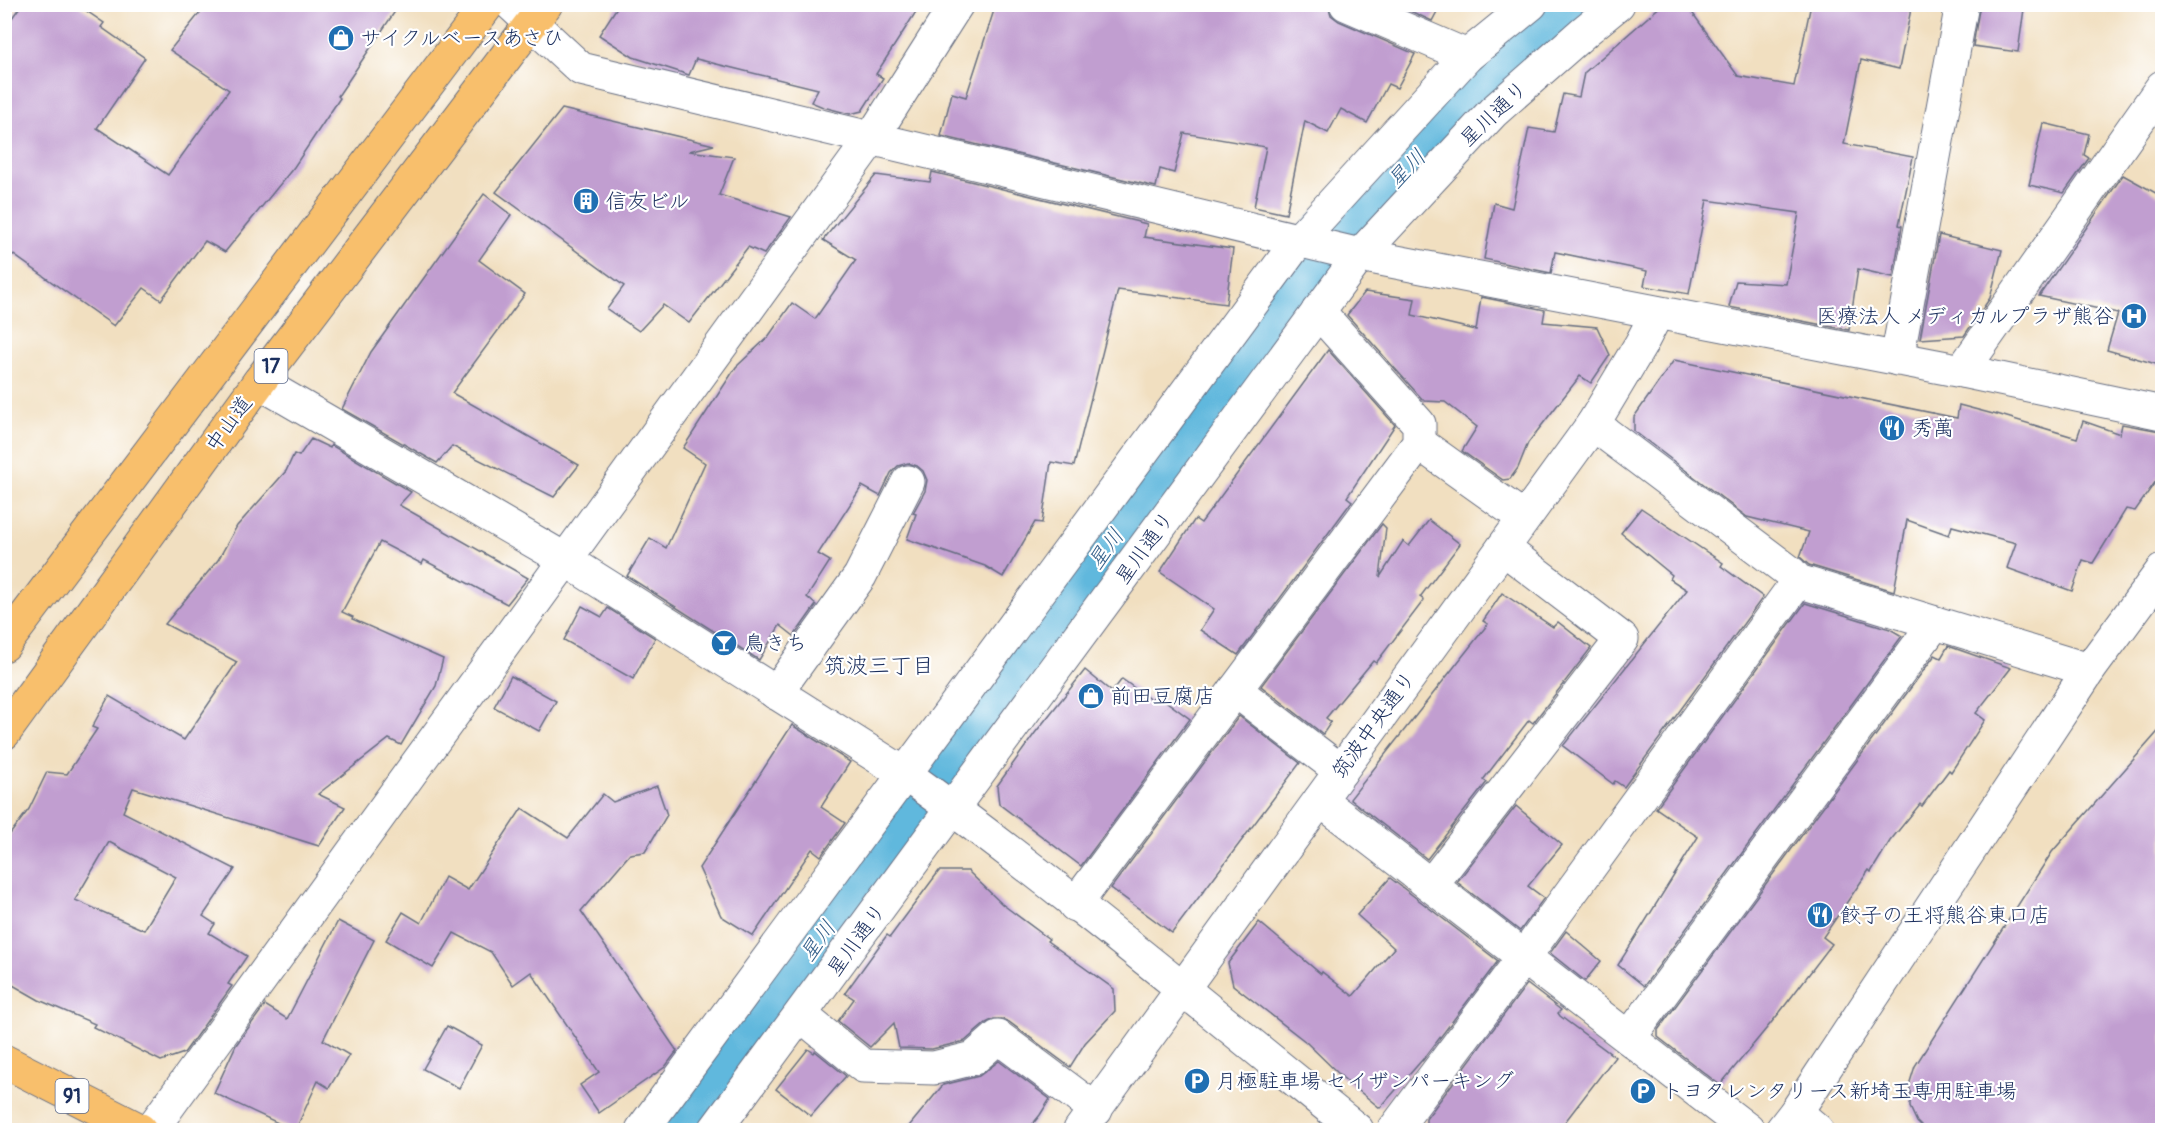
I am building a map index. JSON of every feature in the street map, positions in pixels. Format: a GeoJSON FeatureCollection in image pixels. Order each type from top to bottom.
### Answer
{"type":"FeatureCollection","features":[{"type":"Feature","properties":{"kind":"main road","name":"17"},"geometry":{"type":"LineString","coordinates":[[4,645],[488,4]]}},
{"type":"Feature","properties":{"kind":"main road","name":"中山道"},"geometry":{"type":"LineString","coordinates":[[4,733],[530,11]]}},
{"type":"Feature","properties":{"kind":"main road","name":"91"},"geometry":{"type":"LineString","coordinates":[[4,1061],[140,1131]]}},
{"type":"Feature","properties":{"kind":"street"},"geometry":{"type":"LineString","coordinates":[[151,1131],[871,139],[957,4]]}},
{"type":"Feature","properties":{"kind":"street"},"geometry":{"type":"LineString","coordinates":[[1346,4],[1467,56]]}},
{"type":"Feature","properties":{"kind":"street"},"geometry":{"type":"LineString","coordinates":[[642,1131],[1298,241],[1467,56],[1531,4]]}},
{"type":"Feature","properties":{"kind":"street","name":"星川通り"},"geometry":{"type":"LineString","coordinates":[[715,1131],[802,1016],[1360,255],[1493,112],[1618,4]]}},
{"type":"Feature","properties":{"kind":"street"},"geometry":{"type":"LineString","coordinates":[[1897,359],[1962,4]]}},
{"type":"Feature","properties":{"kind":"street"},"geometry":{"type":"LineString","coordinates":[[530,11],[581,69],[1360,255],[1962,371],[2163,413]]}},
{"type":"Feature","properties":{"kind":"street"},"geometry":{"type":"LineString","coordinates":[[1962,371],[2163,87]]}},
{"type":"Feature","properties":{"kind":"street"},"geometry":{"type":"LineString","coordinates":[[1075,905],[1419,443],[1419,424],[1318,311]]}},
{"type":"Feature","properties":{"kind":"street","name":"筑波中央通り"},"geometry":{"type":"LineString","coordinates":[[1088,1120],[1593,424],[1658,313]]}},
{"type":"Feature","properties":{"kind":"street"},"geometry":{"type":"LineString","coordinates":[[259,382],[566,560],[904,774],[953,809],[1182,989],[1357,1131]]}},
{"type":"Feature","properties":{"kind":"street"},"geometry":{"type":"LineString","coordinates":[[1593,424],[1791,573],[1797,581],[2089,670]]}},
{"type":"Feature","properties":{"kind":"street"},"geometry":{"type":"LineString","coordinates":[[1419,443],[1524,518]]}},
{"type":"Feature","properties":{"kind":"street"},"geometry":{"type":"LineString","coordinates":[[776,693],[860,576],[908,482]]}},
{"type":"Feature","properties":{"kind":"street"},"geometry":{"type":"LineString","coordinates":[[1431,885],[1622,639],[1503,548]]}},
{"type":"Feature","properties":{"kind":"street"},"geometry":{"type":"LineString","coordinates":[[1798,1124],[2089,670],[2163,572]]}},
{"type":"Feature","properties":{"kind":"street"},"geometry":{"type":"LineString","coordinates":[[1394,1131],[1524,957],[1797,581]]}},
{"type":"Feature","properties":{"kind":"street"},"geometry":{"type":"LineString","coordinates":[[1629,1038],[1935,623]]}},
{"type":"Feature","properties":{"kind":"street"},"geometry":{"type":"LineString","coordinates":[[1235,690],[1341,771]]}},
{"type":"Feature","properties":{"kind":"street"},"geometry":{"type":"LineString","coordinates":[[1320,800],[1748,1131]]}},
{"type":"Feature","properties":{"kind":"street"},"geometry":{"type":"LineString","coordinates":[[802,1016],[863,1066],[934,1068],[974,1058],[998,1037],[1088,1120]]}},
{"type":"Feature","properties":{"kind":"building"},"geometry":{"type":"Polygon","coordinates":[[[22,4],[76,4],[104,23],[101,27],[145,58],[97,128],[168,175],[229,90],[170,50],[207,4],[400,4],[338,96],[340,98],[294,167],[225,252],[205,241],[161,300],[144,288],[114,326],[4,248],[4,29],[22,4]]]}},
{"type":"Feature","properties":{"kind":"building"},"geometry":{"type":"Polygon","coordinates":[[[619,4],[921,4],[876,74],[883,78],[862,111],[850,114],[811,102],[818,89],[696,59],[689,75],[633,57],[599,35],[619,4]]]}},
{"type":"Feature","properties":{"kind":"building"},"geometry":{"type":"Polygon","coordinates":[[[996,4],[1328,4],[1331,15],[1339,21],[1415,54],[1397,88],[1388,84],[1367,123],[1341,109],[1328,133],[1305,121],[1286,214],[1254,207],[1266,147],[1184,133],[1174,173],[1160,169],[1156,187],[941,136],[952,93],[966,97],[996,4]]]}},
{"type":"Feature","properties":{"kind":"building"},"geometry":{"type":"Polygon","coordinates":[[[1395,4],[1441,4],[1432,21],[1395,4]]]}},
{"type":"Feature","properties":{"kind":"building"},"geometry":{"type":"Polygon","coordinates":[[[1663,4],[1686,4],[1738,76],[1794,86],[1811,4],[1912,4],[1899,69],[1861,60],[1844,144],[1913,157],[1899,225],[1902,226],[1893,277],[1858,269],[1849,330],[1729,307],[1736,281],[1786,284],[1799,213],[1707,200],[1689,294],[1644,286],[1647,271],[1555,252],[1551,273],[1484,259],[1494,203],[1512,208],[1529,128],[1554,132],[1563,94],[1579,97],[1584,73],[1663,4]]]}},
{"type":"Feature","properties":{"kind":"building"},"geometry":{"type":"Polygon","coordinates":[[[1980,4],[2024,9],[2018,52],[1973,46],[1980,4]]]}},
{"type":"Feature","properties":{"kind":"building"},"geometry":{"type":"Polygon","coordinates":[[[562,109],[714,145],[689,151],[734,157],[719,195],[791,217],[764,254],[748,247],[689,323],[663,305],[639,331],[607,309],[624,286],[496,192],[562,109]]]}},
{"type":"Feature","properties":{"kind":"building"},"geometry":{"type":"Polygon","coordinates":[[[2043,123],[2089,134],[2084,155],[2089,158],[2064,193],[2029,185],[2043,123]]]}},
{"type":"Feature","properties":{"kind":"building"},"geometry":{"type":"Polygon","coordinates":[[[932,172],[1147,224],[1144,237],[1233,249],[1226,304],[1118,290],[1074,466],[1051,462],[1042,523],[1035,522],[1003,577],[985,566],[907,539],[916,514],[913,513],[925,491],[927,480],[923,471],[917,466],[908,463],[898,466],[891,473],[880,496],[862,486],[818,554],[830,561],[807,597],[816,605],[794,636],[780,625],[759,660],[627,576],[650,538],[666,548],[705,463],[683,448],[736,367],[768,337],[792,303],[815,319],[856,260],[823,240],[876,175],[930,182],[932,172]]]}},
{"type":"Feature","properties":{"kind":"building"},"geometry":{"type":"Polygon","coordinates":[[[2123,175],[2163,197],[2163,366],[2107,350],[2118,313],[2039,296],[2123,175]]]}},
{"type":"Feature","properties":{"kind":"building"},"geometry":{"type":"Polygon","coordinates":[[[484,194],[511,215],[479,260],[525,294],[452,393],[579,465],[554,497],[452,446],[437,463],[342,409],[371,352],[484,194]]]}},
{"type":"Feature","properties":{"kind":"building"},"geometry":{"type":"Polygon","coordinates":[[[1939,235],[2002,250],[1990,298],[1964,336],[1920,339],[1939,235]]]}},
{"type":"Feature","properties":{"kind":"building"},"geometry":{"type":"Polygon","coordinates":[[[1365,292],[1415,299],[1412,315],[1476,330],[1481,297],[1545,310],[1543,322],[1597,327],[1610,355],[1591,383],[1580,376],[1528,443],[1518,468],[1510,479],[1503,480],[1462,451],[1477,427],[1445,402],[1424,401],[1347,315],[1365,292]]]}},
{"type":"Feature","properties":{"kind":"building"},"geometry":{"type":"Polygon","coordinates":[[[1328,350],[1395,425],[1347,497],[1352,501],[1238,655],[1200,630],[1214,609],[1160,572],[1195,519],[1201,523],[1328,350]]]}},
{"type":"Feature","properties":{"kind":"building"},"geometry":{"type":"Polygon","coordinates":[[[1674,360],[1957,418],[1959,405],[2077,438],[2083,421],[2120,434],[2122,424],[2160,431],[2163,438],[2163,471],[2135,511],[2126,509],[2093,563],[2083,560],[2072,591],[2007,568],[2016,543],[1952,526],[1949,535],[1907,520],[1894,591],[1809,565],[1800,557],[1809,532],[1747,517],[1634,431],[1634,417],[1674,360]]]}},
{"type":"Feature","properties":{"kind":"building"},"geometry":{"type":"Polygon","coordinates":[[[311,439],[330,448],[331,445],[411,492],[399,505],[528,578],[507,604],[424,560],[422,564],[380,542],[342,612],[353,617],[352,619],[443,659],[436,686],[401,745],[389,739],[318,794],[345,807],[319,846],[133,788],[123,812],[235,869],[203,916],[215,924],[209,933],[247,956],[228,984],[232,986],[184,1053],[161,1061],[93,1027],[95,1024],[39,1000],[4,980],[4,842],[29,809],[47,772],[67,774],[97,729],[92,727],[109,696],[184,740],[237,662],[165,624],[218,560],[237,526],[286,471],[294,454],[299,456],[311,439]],[[109,842],[75,900],[144,930],[176,877],[109,842]]]}},
{"type":"Feature","properties":{"kind":"building"},"geometry":{"type":"Polygon","coordinates":[[[1641,508],[1723,563],[1721,566],[1763,597],[1624,787],[1615,781],[1613,784],[1563,746],[1687,590],[1670,579],[1672,575],[1621,533],[1641,508]]]}},
{"type":"Feature","properties":{"kind":"building"},"geometry":{"type":"Polygon","coordinates":[[[1429,520],[1460,544],[1420,597],[1424,600],[1376,663],[1373,661],[1326,718],[1331,722],[1323,734],[1261,686],[1382,524],[1386,528],[1380,577],[1403,541],[1409,546],[1429,520]]]}},
{"type":"Feature","properties":{"kind":"building"},"geometry":{"type":"Polygon","coordinates":[[[1502,593],[1553,627],[1558,622],[1591,648],[1533,723],[1529,720],[1483,780],[1487,782],[1427,859],[1350,799],[1488,624],[1483,621],[1502,593]]]}},
{"type":"Feature","properties":{"kind":"building"},"geometry":{"type":"Polygon","coordinates":[[[1805,603],[1890,629],[1902,636],[1644,986],[1618,965],[1698,837],[1656,808],[1805,603]]]}},
{"type":"Feature","properties":{"kind":"building"},"geometry":{"type":"Polygon","coordinates":[[[582,606],[602,617],[608,608],[655,638],[633,679],[564,640],[582,606]]]}},
{"type":"Feature","properties":{"kind":"building"},"geometry":{"type":"Polygon","coordinates":[[[1948,646],[2011,668],[1976,713],[1985,720],[1951,772],[1949,770],[1922,806],[1920,804],[1890,841],[1871,872],[1869,870],[1823,937],[1832,944],[1720,1085],[1658,1037],[1658,1030],[1935,655],[1941,658],[1948,646]]]}},
{"type":"Feature","properties":{"kind":"building"},"geometry":{"type":"Polygon","coordinates":[[[1085,670],[1112,692],[1122,679],[1151,700],[1156,694],[1190,719],[1081,866],[999,804],[997,786],[1085,670]]]}},
{"type":"Feature","properties":{"kind":"building"},"geometry":{"type":"Polygon","coordinates":[[[511,676],[556,701],[539,731],[494,707],[511,676]]]}},
{"type":"Feature","properties":{"kind":"building"},"geometry":{"type":"Polygon","coordinates":[[[1239,716],[1300,763],[1172,933],[1111,888],[1239,716]]]}},
{"type":"Feature","properties":{"kind":"building"},"geometry":{"type":"Polygon","coordinates":[[[792,725],[850,762],[821,807],[845,823],[821,856],[812,849],[753,936],[721,916],[699,868],[792,725]]]}},
{"type":"Feature","properties":{"kind":"building"},"geometry":{"type":"Polygon","coordinates":[[[2163,726],[2163,1131],[1926,1131],[1917,1122],[1910,1107],[1910,1082],[1915,1066],[2052,852],[2163,726]]]}},
{"type":"Feature","properties":{"kind":"building"},"geometry":{"type":"Polygon","coordinates":[[[657,786],[667,815],[645,852],[630,854],[581,911],[677,1051],[665,1067],[599,1113],[580,1085],[599,1072],[531,972],[513,985],[491,952],[454,933],[433,968],[386,940],[403,912],[421,923],[445,877],[468,890],[522,808],[568,838],[603,794],[613,802],[657,786]]]}},
{"type":"Feature","properties":{"kind":"building"},"geometry":{"type":"Polygon","coordinates":[[[1516,806],[1562,845],[1528,886],[1544,898],[1520,931],[1457,882],[1516,806]]]}},
{"type":"Feature","properties":{"kind":"building"},"geometry":{"type":"Polygon","coordinates":[[[939,871],[968,871],[1002,904],[1049,939],[1047,941],[1114,989],[1115,1011],[1085,1043],[1070,1067],[1002,1019],[994,1019],[986,1023],[965,1041],[932,1049],[899,1048],[894,1023],[870,1047],[838,1021],[854,999],[845,993],[887,935],[890,937],[939,871]]]}},
{"type":"Feature","properties":{"kind":"building"},"geometry":{"type":"Polygon","coordinates":[[[1390,878],[1498,961],[1423,1060],[1380,1108],[1343,1078],[1306,1042],[1233,985],[1228,963],[1259,922],[1321,974],[1322,972],[1353,996],[1394,948],[1357,915],[1390,878]]]}},
{"type":"Feature","properties":{"kind":"building"},"geometry":{"type":"Polygon","coordinates":[[[338,921],[374,940],[323,1040],[349,1055],[329,1088],[318,1081],[295,1131],[214,1093],[236,1045],[265,1005],[287,1019],[338,921]]]}},
{"type":"Feature","properties":{"kind":"building"},"geometry":{"type":"Polygon","coordinates":[[[1566,931],[1601,961],[1585,981],[1550,953],[1566,931]]]}},
{"type":"Feature","properties":{"kind":"building"},"geometry":{"type":"Polygon","coordinates":[[[1527,984],[1561,1010],[1558,1013],[1560,1016],[1615,1057],[1558,1131],[1426,1131],[1426,1119],[1527,984]]]}},
{"type":"Feature","properties":{"kind":"building"},"geometry":{"type":"Polygon","coordinates":[[[447,1026],[482,1045],[459,1088],[423,1069],[447,1026]]]}},
{"type":"Feature","properties":{"kind":"building"},"geometry":{"type":"Polygon","coordinates":[[[808,1049],[814,1053],[815,1051],[846,1076],[811,1116],[776,1089],[808,1049]]]}},
{"type":"Feature","properties":{"kind":"building"},"geometry":{"type":"Polygon","coordinates":[[[999,1061],[1050,1099],[1027,1131],[905,1131],[943,1085],[979,1076],[999,1061]]]}},
{"type":"Feature","properties":{"kind":"waterway","name":"星川"},"geometry":{"type":"LineString","coordinates":[[677,1130],[1323,255],[1532,39],[1576,4]]}},
{"type":"Feature","properties":{"kind":"place","name":"サイクルベースあさひ"},"geometry":{"type":"Point","coordinates":[341,38]}},
{"type":"Feature","properties":{"kind":"place","name":"信友ビル"},"geometry":{"type":"Point","coordinates":[586,201]}},
{"type":"Feature","properties":{"kind":"place","name":"医療法人 メディカルプラザ熊谷"},"geometry":{"type":"Point","coordinates":[2134,316]}},
{"type":"Feature","properties":{"kind":"place","name":"秀萬"},"geometry":{"type":"Point","coordinates":[1892,428]}},
{"type":"Feature","properties":{"kind":"place","name":"鳥きち"},"geometry":{"type":"Point","coordinates":[724,643]}},
{"type":"Feature","properties":{"kind":"place","name":"前田豆腐店"},"geometry":{"type":"Point","coordinates":[1091,696]}},
{"type":"Feature","properties":{"kind":"place","name":"餃子の王将熊谷東口店"},"geometry":{"type":"Point","coordinates":[1820,915]}},
{"type":"Feature","properties":{"kind":"place","name":"月極駐車場 セイザンパーキング"},"geometry":{"type":"Point","coordinates":[1197,1081]}},
{"type":"Feature","properties":{"kind":"place","name":"トヨタレンタリース新埼玉専用駐車場"},"geometry":{"type":"Point","coordinates":[1643,1091]}},
{"type":"Feature","properties":{"kind":"district","name":"筑波三丁目"},"geometry":{"type":"Point","coordinates":[879,666]}}]}
